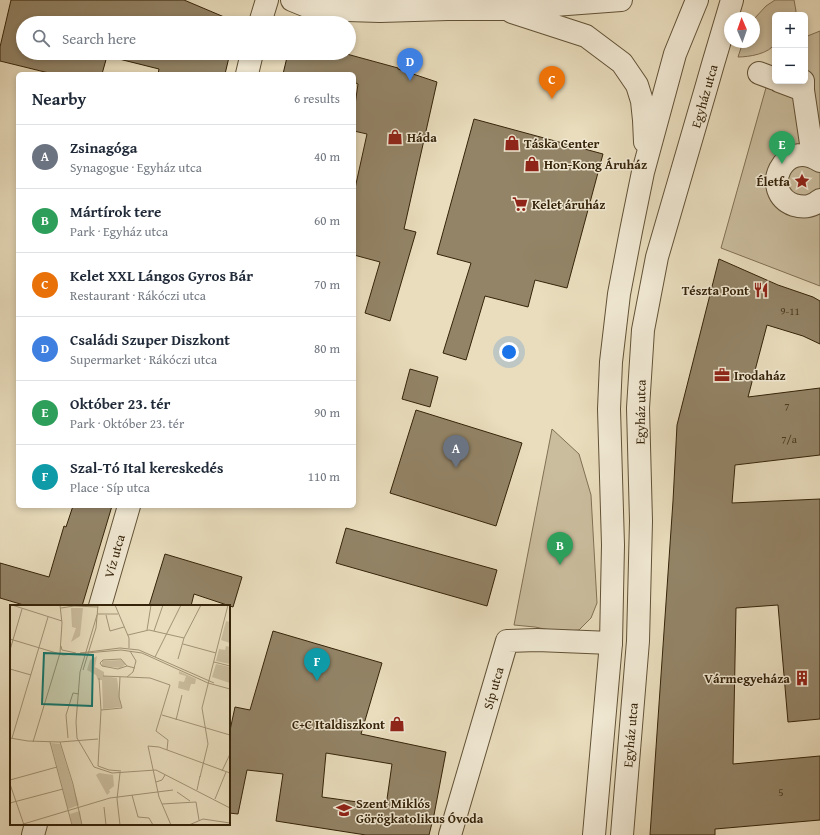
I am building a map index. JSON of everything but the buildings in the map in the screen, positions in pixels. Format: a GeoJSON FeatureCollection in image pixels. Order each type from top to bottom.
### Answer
{"type":"FeatureCollection","features":[{"type":"Feature","properties":{"kind":"street"},"geometry":{"type":"LineString","coordinates":[[262,16],[267,0]]}},
{"type":"Feature","properties":{"kind":"street"},"geometry":{"type":"LineString","coordinates":[[292,0],[314,9],[380,11],[501,9],[621,0]]}},
{"type":"Feature","properties":{"kind":"street","name":"Egyház utca"},"geometry":{"type":"LineString","coordinates":[[594,835],[612,643],[613,544],[609,409],[611,362],[619,294],[643,172],[675,54],[697,0]]}},
{"type":"Feature","properties":{"kind":"street","name":"Egyház utca"},"geometry":{"type":"LineString","coordinates":[[622,835],[638,641],[641,521],[638,408],[643,330],[657,257],[732,0]]}},
{"type":"Feature","properties":{"kind":"street"},"geometry":{"type":"LineString","coordinates":[[501,9],[586,36],[622,63],[637,85],[642,101],[645,145],[643,172]]}},
{"type":"Feature","properties":{"kind":"street"},"geometry":{"type":"LineString","coordinates":[[247,72],[250,60]]}},
{"type":"Feature","properties":{"kind":"street"},"geometry":{"type":"LineString","coordinates":[[803,85],[817,159],[804,155],[796,156],[788,160],[782,166],[778,174],[778,191],[790,204],[798,206],[807,207],[820,200]]}},
{"type":"Feature","properties":{"kind":"street","name":"Víz utca"},"geometry":{"type":"LineString","coordinates":[[100,605],[128,508]]}},
{"type":"Feature","properties":{"kind":"street","name":"Síp utca"},"geometry":{"type":"LineString","coordinates":[[450,835],[507,641],[537,640],[612,643]]}},
{"type":"Feature","properties":{"kind":"street"},"geometry":{"type":"LineString","coordinates":[[33,835],[36,825]]}},
{"type":"Feature","properties":{"kind":"shaded area"},"geometry":{"type":"Polygon","coordinates":[[[775,0],[794,0],[796,11],[772,12],[772,47],[764,52],[738,57],[741,48],[760,48],[760,12],[775,0]]]}},
{"type":"Feature","properties":{"kind":"shaded area"},"geometry":{"type":"Polygon","coordinates":[[[820,31],[820,286],[721,248],[769,77],[772,77],[772,84],[808,84],[808,36],[820,31]]]}},
{"type":"Feature","properties":{"kind":"shaded area"},"geometry":{"type":"Polygon","coordinates":[[[552,429],[579,454],[591,495],[597,603],[591,618],[579,630],[559,632],[535,627],[514,625],[552,429]]]}},
{"type":"Feature","properties":{"kind":"place","name":"Családi Szuper Diszkont"},"geometry":{"type":"Point","coordinates":[410,81]}},
{"type":"Feature","properties":{"kind":"place","name":"Kelet XXL Lángos Gyros Bár"},"geometry":{"type":"Point","coordinates":[552,99]}},
{"type":"Feature","properties":{"kind":"place","name":"Háda"},"geometry":{"type":"Point","coordinates":[395,137]}},
{"type":"Feature","properties":{"kind":"place","name":"Táska Center"},"geometry":{"type":"Point","coordinates":[512,143]}},
{"type":"Feature","properties":{"kind":"place","name":"Hon-Kong Áruház"},"geometry":{"type":"Point","coordinates":[532,164]}},
{"type":"Feature","properties":{"kind":"place","name":"Október 23. tér"},"geometry":{"type":"Point","coordinates":[782,164]}},
{"type":"Feature","properties":{"kind":"place","name":"Életfa"},"geometry":{"type":"Point","coordinates":[802,181]}},
{"type":"Feature","properties":{"kind":"place","name":"Kelet áruház"},"geometry":{"type":"Point","coordinates":[520,204]}},
{"type":"Feature","properties":{"kind":"place","name":"Tészta Pont"},"geometry":{"type":"Point","coordinates":[761,290]}},
{"type":"Feature","properties":{"kind":"place","name":"Irodaház"},"geometry":{"type":"Point","coordinates":[722,375]}},
{"type":"Feature","properties":{"kind":"place","name":"Zsinagóga"},"geometry":{"type":"Point","coordinates":[456,468]}},
{"type":"Feature","properties":{"kind":"place","name":"Mártírok tere"},"geometry":{"type":"Point","coordinates":[560,565]}},
{"type":"Feature","properties":{"kind":"place","name":"Vármegyeháza"},"geometry":{"type":"Point","coordinates":[802,678]}},
{"type":"Feature","properties":{"kind":"place","name":"Szal-Tó Ital kereskedés"},"geometry":{"type":"Point","coordinates":[317,681]}},
{"type":"Feature","properties":{"kind":"place","name":"C+C Italdiszkont"},"geometry":{"type":"Point","coordinates":[397,724]}},
{"type":"Feature","properties":{"kind":"place","name":"Szent Miklós Görögkatolikus Óvoda"},"geometry":{"type":"Point","coordinates":[344,810]}}]}
